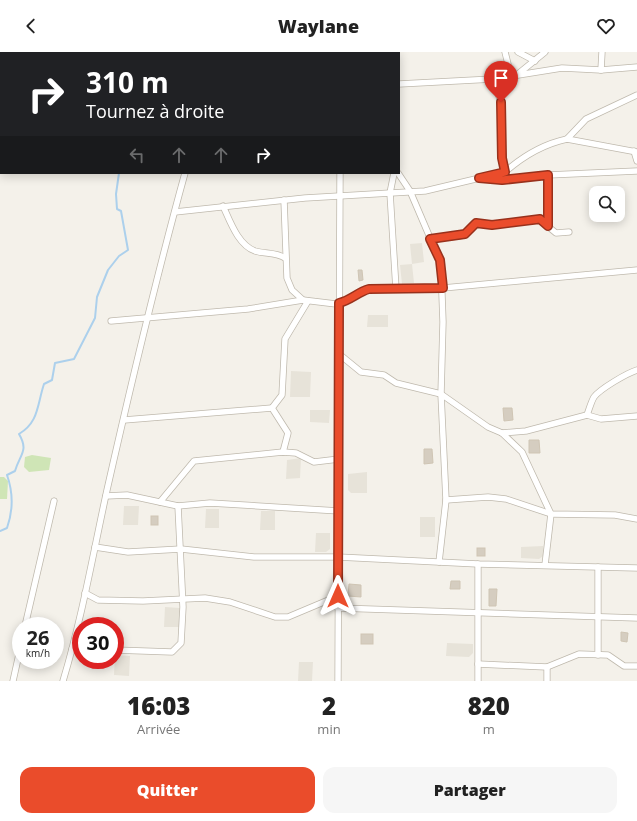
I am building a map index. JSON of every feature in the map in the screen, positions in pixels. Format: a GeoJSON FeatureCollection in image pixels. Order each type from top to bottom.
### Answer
{"type":"FeatureCollection","features":[{"type":"Feature","properties":{"kind":"street"},"geometry":{"type":"LineString","coordinates":[[496,79],[508,64],[505,52]]}},
{"type":"Feature","properties":{"kind":"street"},"geometry":{"type":"LineString","coordinates":[[518,52],[535,61]]}},
{"type":"Feature","properties":{"kind":"street"},"geometry":{"type":"LineString","coordinates":[[517,76],[545,52]]}},
{"type":"Feature","properties":{"kind":"street"},"geometry":{"type":"LineString","coordinates":[[601,70],[602,52]]}},
{"type":"Feature","properties":{"kind":"street"},"geometry":{"type":"LineString","coordinates":[[400,84],[496,79],[562,68],[601,70],[637,67]]}},
{"type":"Feature","properties":{"kind":"street"},"geometry":{"type":"LineString","coordinates":[[496,79],[501,102],[502,158],[505,172]]}},
{"type":"Feature","properties":{"kind":"street"},"geometry":{"type":"LineString","coordinates":[[567,139],[586,119],[637,95]]}},
{"type":"Feature","properties":{"kind":"street"},"geometry":{"type":"LineString","coordinates":[[175,212],[204,210],[223,206],[234,207],[258,202],[425,191],[505,172],[536,151],[555,142],[567,139],[636,151],[637,161]]}},
{"type":"Feature","properties":{"kind":"street"},"geometry":{"type":"LineString","coordinates":[[479,178],[502,180],[548,175],[637,171]]}},
{"type":"Feature","properties":{"kind":"street"},"geometry":{"type":"LineString","coordinates":[[80,617],[148,317],[185,174]]}},
{"type":"Feature","properties":{"kind":"street"},"geometry":{"type":"LineString","coordinates":[[338,681],[340,174]]}},
{"type":"Feature","properties":{"kind":"street"},"geometry":{"type":"LineString","coordinates":[[394,174],[390,193],[396,289]]}},
{"type":"Feature","properties":{"kind":"street"},"geometry":{"type":"LineString","coordinates":[[399,174],[410,191],[440,260],[443,288],[441,394],[446,500],[439,562]]}},
{"type":"Feature","properties":{"kind":"street"},"geometry":{"type":"LineString","coordinates":[[548,175],[548,226]]}},
{"type":"Feature","properties":{"kind":"street"},"geometry":{"type":"LineString","coordinates":[[284,200],[285,258],[287,278],[292,290],[305,301]]}},
{"type":"Feature","properties":{"kind":"street"},"geometry":{"type":"LineString","coordinates":[[223,206],[245,245],[255,251],[277,254],[285,258]]}},
{"type":"Feature","properties":{"kind":"street"},"geometry":{"type":"LineString","coordinates":[[430,239],[465,234],[476,223],[492,225],[540,219],[556,233],[569,232]]}},
{"type":"Feature","properties":{"kind":"street"},"geometry":{"type":"LineString","coordinates":[[111,321],[305,301],[339,303],[349,300],[361,291],[369,289],[443,288],[636,270]]}},
{"type":"Feature","properties":{"kind":"street"},"geometry":{"type":"LineString","coordinates":[[124,420],[272,408],[282,395],[285,339],[305,301]]}},
{"type":"Feature","properties":{"kind":"street"},"geometry":{"type":"LineString","coordinates":[[339,354],[361,372],[384,375],[396,383],[441,394],[488,427],[502,433],[522,452],[551,514],[545,565]]}},
{"type":"Feature","properties":{"kind":"street"},"geometry":{"type":"LineString","coordinates":[[587,416],[594,397],[624,376],[637,370]]}},
{"type":"Feature","properties":{"kind":"street"},"geometry":{"type":"LineString","coordinates":[[272,408],[288,433],[282,452]]}},
{"type":"Feature","properties":{"kind":"street"},"geometry":{"type":"LineString","coordinates":[[502,433],[526,431],[587,416],[601,419],[637,416]]}},
{"type":"Feature","properties":{"kind":"street"},"geometry":{"type":"LineString","coordinates":[[160,502],[194,461],[282,452],[296,453],[314,462],[339,459]]}},
{"type":"Feature","properties":{"kind":"street"},"geometry":{"type":"LineString","coordinates":[[106,496],[127,495],[178,506],[210,503],[339,512]]}},
{"type":"Feature","properties":{"kind":"street"},"geometry":{"type":"LineString","coordinates":[[446,500],[488,497],[506,499],[551,514],[615,515],[637,519]]}},
{"type":"Feature","properties":{"kind":"street"},"geometry":{"type":"LineString","coordinates":[[27,617],[54,501]]}},
{"type":"Feature","properties":{"kind":"street"},"geometry":{"type":"LineString","coordinates":[[124,650],[172,652],[181,643],[183,598],[178,506]]}},
{"type":"Feature","properties":{"kind":"street"},"geometry":{"type":"LineString","coordinates":[[95,546],[128,552],[181,549],[254,557],[338,557],[478,564],[637,568]]}},
{"type":"Feature","properties":{"kind":"street"},"geometry":{"type":"LineString","coordinates":[[478,564],[478,681]]}},
{"type":"Feature","properties":{"kind":"street"},"geometry":{"type":"LineString","coordinates":[[598,567],[598,655]]}},
{"type":"Feature","properties":{"kind":"street"},"geometry":{"type":"LineString","coordinates":[[85,594],[98,600],[143,601],[206,598],[218,600],[275,617],[288,617],[338,596]]}},
{"type":"Feature","properties":{"kind":"street"},"geometry":{"type":"LineString","coordinates":[[338,608],[637,618]]}},
{"type":"Feature","properties":{"kind":"street"},"geometry":{"type":"LineString","coordinates":[[62,681],[72,649]]}},
{"type":"Feature","properties":{"kind":"street"},"geometry":{"type":"LineString","coordinates":[[478,664],[547,667],[579,654],[608,655],[624,666],[637,666]]}},
{"type":"Feature","properties":{"kind":"street"},"geometry":{"type":"LineString","coordinates":[[547,667],[547,681]]}},
{"type":"Feature","properties":{"kind":"street"},"geometry":{"type":"LineString","coordinates":[[13,681],[16,669]]}},
{"type":"Feature","properties":{"kind":"shaded area"},"geometry":{"type":"Polygon","coordinates":[[[422,243],[424,262],[412,264],[410,244],[422,243]]]}},
{"type":"Feature","properties":{"kind":"shaded area"},"geometry":{"type":"Polygon","coordinates":[[[412,264],[414,283],[402,284],[400,265],[412,264]]]}},
{"type":"Feature","properties":{"kind":"shaded area"},"geometry":{"type":"Polygon","coordinates":[[[368,315],[388,315],[388,327],[367,327],[368,315]]]}},
{"type":"Feature","properties":{"kind":"shaded area"},"geometry":{"type":"Polygon","coordinates":[[[291,371],[311,372],[310,397],[290,397],[291,371]]]}},
{"type":"Feature","properties":{"kind":"shaded area"},"geometry":{"type":"Polygon","coordinates":[[[310,410],[330,410],[329,423],[310,422],[310,410]]]}},
{"type":"Feature","properties":{"kind":"shaded area"},"geometry":{"type":"Polygon","coordinates":[[[301,458],[300,478],[286,479],[287,460],[301,458]]]}},
{"type":"Feature","properties":{"kind":"shaded area"},"geometry":{"type":"Polygon","coordinates":[[[367,472],[367,493],[351,493],[348,490],[348,474],[367,472]]]}},
{"type":"Feature","properties":{"kind":"shaded area"},"geometry":{"type":"Polygon","coordinates":[[[124,506],[139,506],[138,525],[123,525],[124,506]]]}},
{"type":"Feature","properties":{"kind":"shaded area"},"geometry":{"type":"Polygon","coordinates":[[[206,509],[219,509],[219,528],[205,528],[206,509]]]}},
{"type":"Feature","properties":{"kind":"shaded area"},"geometry":{"type":"Polygon","coordinates":[[[261,511],[275,511],[275,530],[260,530],[261,511]]]}},
{"type":"Feature","properties":{"kind":"shaded area"},"geometry":{"type":"Polygon","coordinates":[[[420,517],[435,517],[435,537],[420,537],[420,517]]]}},
{"type":"Feature","properties":{"kind":"shaded area"},"geometry":{"type":"Polygon","coordinates":[[[316,533],[330,533],[330,549],[326,552],[315,552],[316,533]]]}},
{"type":"Feature","properties":{"kind":"shaded area"},"geometry":{"type":"Polygon","coordinates":[[[543,546],[543,556],[539,559],[521,558],[521,547],[543,546]]]}},
{"type":"Feature","properties":{"kind":"shaded area"},"geometry":{"type":"Polygon","coordinates":[[[165,607],[180,608],[179,627],[164,627],[165,607]]]}},
{"type":"Feature","properties":{"kind":"shaded area"},"geometry":{"type":"Polygon","coordinates":[[[447,643],[473,644],[473,653],[469,657],[446,656],[447,643]]]}},
{"type":"Feature","properties":{"kind":"shaded area"},"geometry":{"type":"Polygon","coordinates":[[[124,656],[130,656],[129,676],[114,675],[114,669],[124,669],[124,656]]]}},
{"type":"Feature","properties":{"kind":"shaded area"},"geometry":{"type":"Polygon","coordinates":[[[299,662],[313,662],[312,681],[298,681],[299,662]]]}},
{"type":"Feature","properties":{"kind":"green space"},"geometry":{"type":"Polygon","coordinates":[[[32,455],[51,458],[49,470],[29,472],[24,467],[25,457],[32,455]]]}},
{"type":"Feature","properties":{"kind":"green space"},"geometry":{"type":"Polygon","coordinates":[[[0,477],[4,477],[8,481],[7,499],[0,499],[0,477]]]}},
{"type":"Feature","properties":{"kind":"building"},"geometry":{"type":"Polygon","coordinates":[[[358,270],[362,270],[363,280],[359,281],[358,270]]]}},
{"type":"Feature","properties":{"kind":"building"},"geometry":{"type":"Polygon","coordinates":[[[503,408],[512,408],[513,420],[504,421],[503,408]]]}},
{"type":"Feature","properties":{"kind":"building"},"geometry":{"type":"Polygon","coordinates":[[[529,440],[539,440],[540,453],[529,453],[529,440]]]}},
{"type":"Feature","properties":{"kind":"building"},"geometry":{"type":"Polygon","coordinates":[[[424,449],[432,449],[433,463],[424,464],[424,449]]]}},
{"type":"Feature","properties":{"kind":"building"},"geometry":{"type":"Polygon","coordinates":[[[151,516],[158,516],[158,525],[151,525],[151,516]]]}},
{"type":"Feature","properties":{"kind":"building"},"geometry":{"type":"Polygon","coordinates":[[[477,548],[485,548],[485,556],[477,556],[477,548]]]}},
{"type":"Feature","properties":{"kind":"building"},"geometry":{"type":"Polygon","coordinates":[[[451,581],[460,581],[460,589],[450,589],[451,581]]]}},
{"type":"Feature","properties":{"kind":"building"},"geometry":{"type":"Polygon","coordinates":[[[349,584],[361,585],[361,597],[348,596],[349,584]]]}},
{"type":"Feature","properties":{"kind":"building"},"geometry":{"type":"Polygon","coordinates":[[[489,589],[497,589],[496,606],[489,606],[489,589]]]}},
{"type":"Feature","properties":{"kind":"building"},"geometry":{"type":"Polygon","coordinates":[[[621,632],[628,633],[627,642],[621,641],[621,632]]]}},
{"type":"Feature","properties":{"kind":"building"},"geometry":{"type":"Polygon","coordinates":[[[361,634],[373,634],[373,644],[361,644],[361,634]]]}},
{"type":"Feature","properties":{"kind":"waterway"},"geometry":{"type":"LineString","coordinates":[[0,531],[7,528],[11,508],[11,495],[7,475],[15,471],[23,452],[22,440],[19,434],[26,429],[34,418],[44,384],[52,380],[55,363],[74,359],[95,318],[97,297],[108,270],[119,256],[128,250],[121,211],[117,209],[116,194],[119,174]]}},
{"type":"Feature","properties":{"kind":"route"},"geometry":{"type":"LineString","coordinates":[[338,596],[339,303],[349,300],[361,291],[369,289],[443,288],[440,260],[430,239],[460,236],[467,233],[476,223],[480,222],[492,225],[527,222],[540,219],[548,226],[548,175],[502,180],[479,178],[505,172],[502,158],[503,142],[501,102]]}}]}
